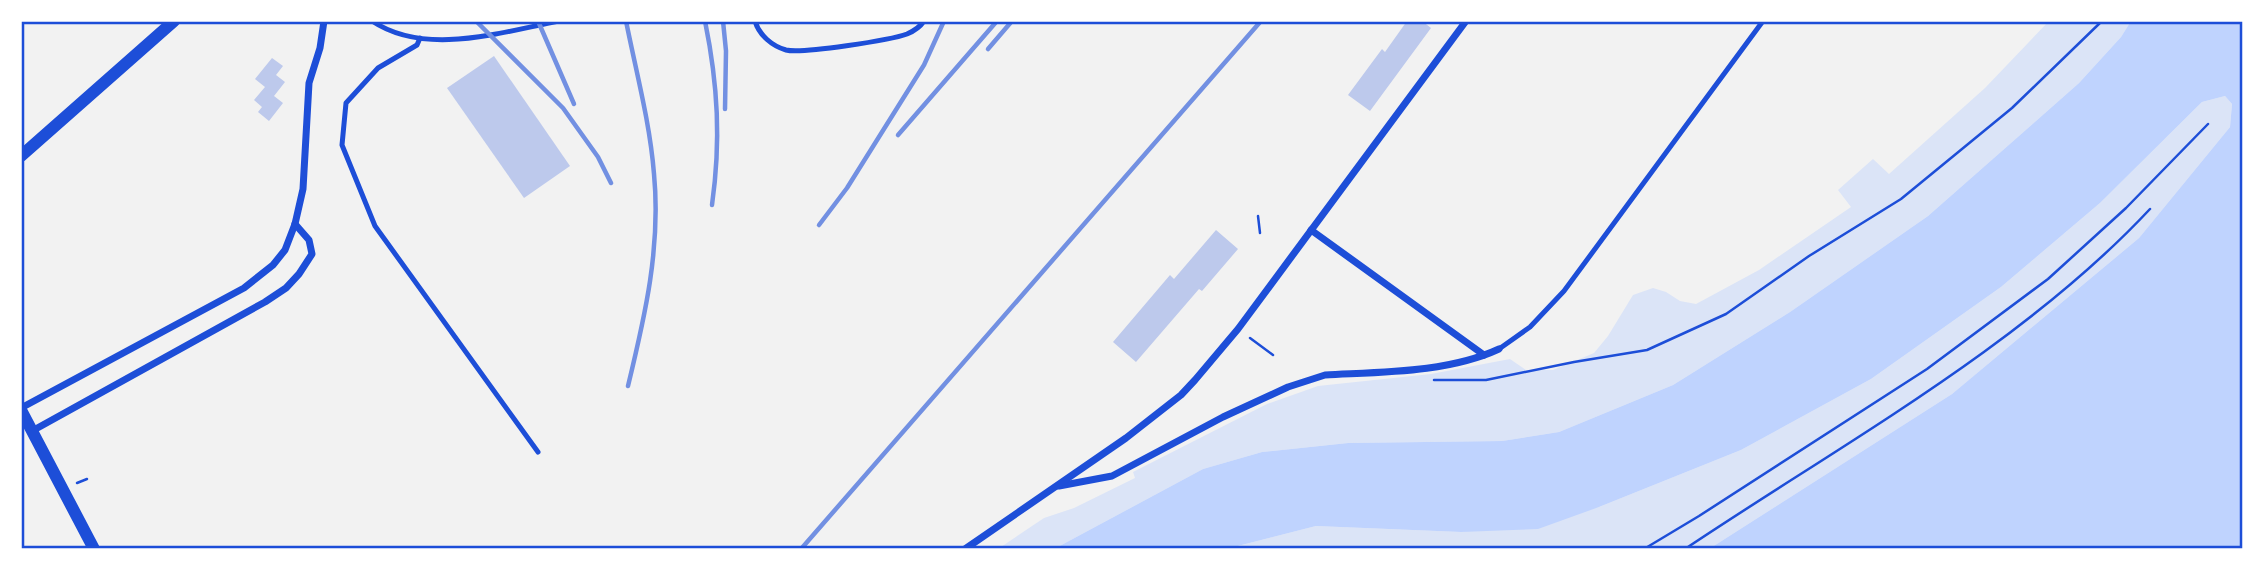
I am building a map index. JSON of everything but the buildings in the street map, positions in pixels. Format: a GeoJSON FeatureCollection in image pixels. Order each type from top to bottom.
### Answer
{"type":"FeatureCollection","features":[{"type":"Feature","properties":{"kind":"street"},"geometry":{"type":"LineString","coordinates":[[21,156],[174,21]]}},
{"type":"Feature","properties":{"kind":"street"},"geometry":{"type":"LineString","coordinates":[[94,549],[21,409],[243,288],[285,250],[295,224],[303,189],[309,83],[320,48],[324,21]]}},
{"type":"Feature","properties":{"kind":"street"},"geometry":{"type":"LineString","coordinates":[[965,549],[1126,438],[1181,395],[1238,329],[1466,21]]}},
{"type":"Feature","properties":{"kind":"street"},"geometry":{"type":"LineString","coordinates":[[32,431],[211,333],[286,288],[312,254],[309,240],[295,224]]}},
{"type":"Feature","properties":{"kind":"street"},"geometry":{"type":"LineString","coordinates":[[1311,230],[1484,355]]}},
{"type":"Feature","properties":{"kind":"street"},"geometry":{"type":"LineString","coordinates":[[1055,487],[1112,477],[1223,417],[1307,379],[1325,375],[1418,368],[1484,355],[1499,349]]}},
{"type":"Feature","properties":{"kind":"lane"},"geometry":{"type":"LineString","coordinates":[[372,21],[399,34],[453,39],[559,21]]}},
{"type":"Feature","properties":{"kind":"lane"},"geometry":{"type":"LineString","coordinates":[[755,21],[757,28],[770,43],[786,50],[807,51],[904,35],[920,27],[924,21]]}},
{"type":"Feature","properties":{"kind":"lane"},"geometry":{"type":"LineString","coordinates":[[1499,349],[1531,327],[1564,291],[1763,21]]}},
{"type":"Feature","properties":{"kind":"lane"},"geometry":{"type":"LineString","coordinates":[[420,38],[417,45],[379,68],[346,103],[342,145],[375,226],[538,452]]}},
{"type":"Feature","properties":{"kind":"path"},"geometry":{"type":"LineString","coordinates":[[1418,368],[1432,380],[1486,380],[1647,350],[1726,314],[1809,256],[1901,199],[2012,108],[2102,21]]}},
{"type":"Feature","properties":{"kind":"path"},"geometry":{"type":"LineString","coordinates":[[1644,549],[1927,369],[2048,279],[2126,208],[2208,124]]}},
{"type":"Feature","properties":{"kind":"path"},"geometry":{"type":"LineString","coordinates":[[1685,549],[1976,356],[2045,305],[2122,239],[2150,209]]}},
{"type":"Feature","properties":{"kind":"path"},"geometry":{"type":"LineString","coordinates":[[1258,216],[1260,233]]}},
{"type":"Feature","properties":{"kind":"path"},"geometry":{"type":"LineString","coordinates":[[1250,338],[1273,355]]}},
{"type":"Feature","properties":{"kind":"shaded area"},"geometry":{"type":"Polygon","coordinates":[[[2049,21],[2131,21],[2121,37],[2079,83],[1928,216],[1790,312],[1673,385],[1559,432],[1502,441],[1348,443],[1262,452],[1203,469],[1054,549],[998,549],[1044,518],[1074,508],[1135,478],[1133,472],[1267,404],[1318,386],[1431,374],[1510,359],[1526,370],[1553,370],[1594,353],[1608,336],[1633,295],[1653,288],[1680,301],[1696,304],[1759,270],[1851,207],[1838,190],[1873,159],[1889,174],[1985,88],[2049,21]]]}},
{"type":"Feature","properties":{"kind":"shaded area"},"geometry":{"type":"Polygon","coordinates":[[[2225,96],[2232,104],[2230,127],[2139,238],[1952,394],[1709,549],[1226,549],[1316,526],[1461,532],[1599,507],[1741,450],[1871,379],[2001,287],[2100,203],[2202,102],[2225,96]]]}},
{"type":"Feature","properties":{"kind":"water"},"geometry":{"type":"Polygon","coordinates":[[[2131,21],[2243,21],[2243,544],[2236,549],[1709,549],[1952,394],[2139,238],[2230,127],[2232,104],[2225,96],[2202,102],[2100,203],[2001,287],[1871,379],[1741,450],[1599,507],[1538,529],[1461,532],[1316,526],[1226,549],[1054,549],[1203,469],[1262,452],[1348,443],[1502,441],[1559,432],[1673,385],[1790,312],[1928,216],[2079,83],[2121,37],[2131,21]]]}},
{"type":"Feature","properties":{"kind":"railway"},"geometry":{"type":"LineString","coordinates":[[476,21],[563,108],[598,157],[611,183]]}},
{"type":"Feature","properties":{"kind":"railway"},"geometry":{"type":"LineString","coordinates":[[538,21],[574,104]]}},
{"type":"Feature","properties":{"kind":"railway"},"geometry":{"type":"LineString","coordinates":[[626,21],[649,136],[656,201],[650,281],[628,386]]}},
{"type":"Feature","properties":{"kind":"railway"},"geometry":{"type":"LineString","coordinates":[[705,21],[717,113],[717,158],[712,205]]}},
{"type":"Feature","properties":{"kind":"railway"},"geometry":{"type":"LineString","coordinates":[[723,21],[726,51],[725,109]]}},
{"type":"Feature","properties":{"kind":"railway"},"geometry":{"type":"LineString","coordinates":[[819,225],[847,188],[924,65],[944,21]]}},
{"type":"Feature","properties":{"kind":"railway"},"geometry":{"type":"LineString","coordinates":[[898,135],[997,21]]}},
{"type":"Feature","properties":{"kind":"railway"},"geometry":{"type":"LineString","coordinates":[[988,49],[1012,21]]}},
{"type":"Feature","properties":{"kind":"railway"},"geometry":{"type":"LineString","coordinates":[[801,549],[1261,21]]}}]}
